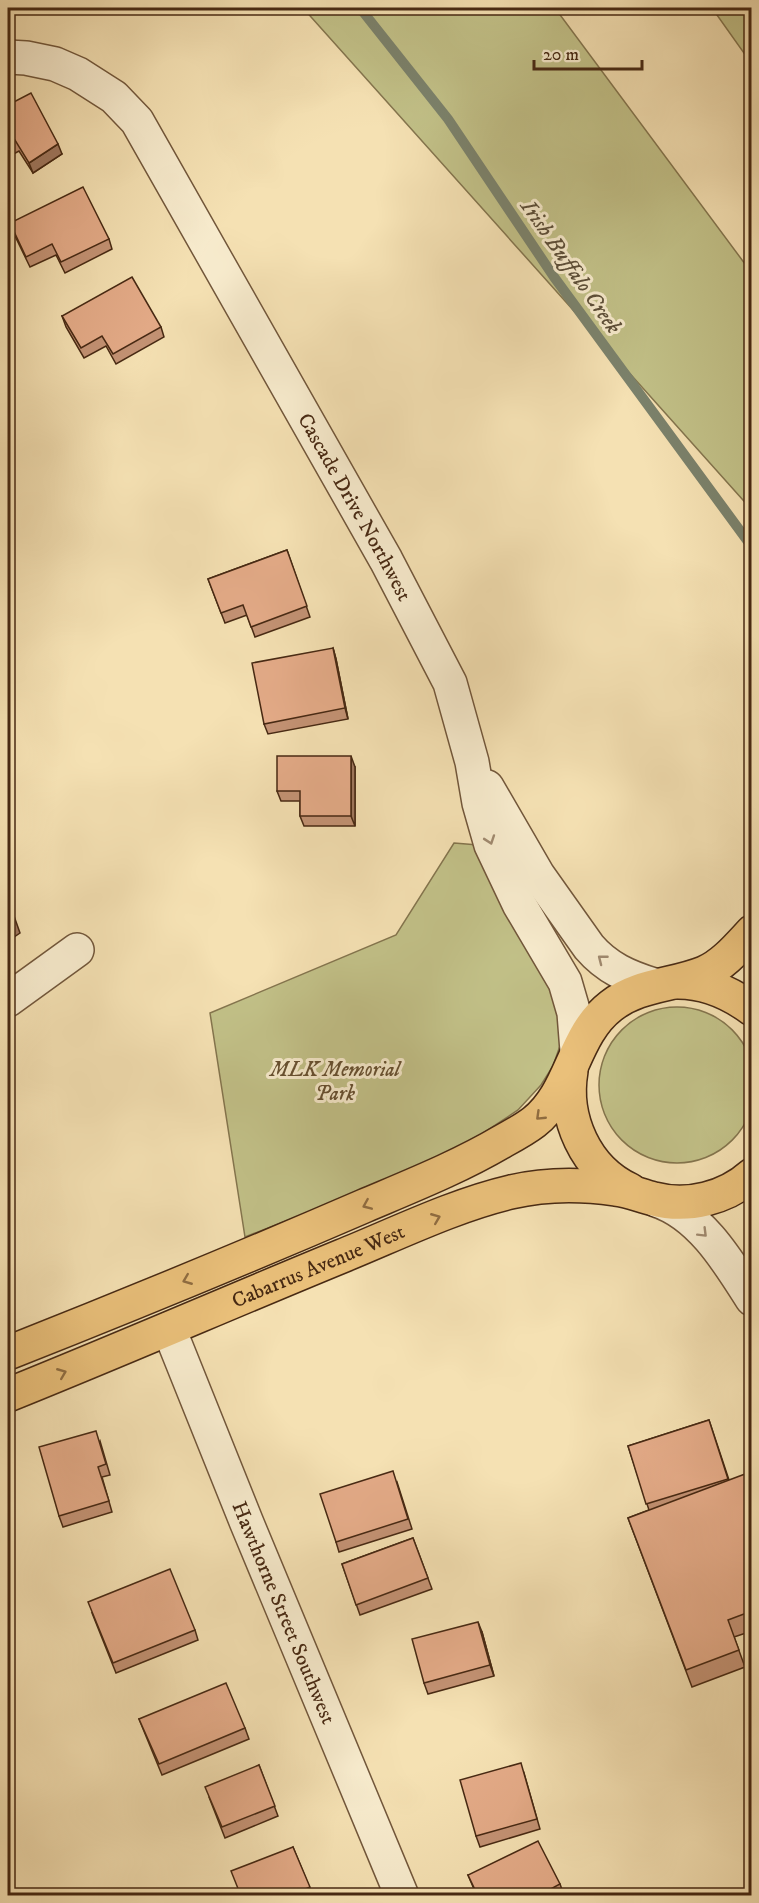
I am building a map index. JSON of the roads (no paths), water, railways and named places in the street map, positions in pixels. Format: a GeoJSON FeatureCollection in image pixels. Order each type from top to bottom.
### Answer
{"type":"FeatureCollection","features":[{"type":"Feature","properties":{"kind":"main road","name":"Cabarrus Avenue West"},"geometry":{"type":"LineString","coordinates":[[8,1353],[250,1254],[463,1162],[535,1122],[555,1099],[588,1030],[610,1006],[638,990],[684,980],[710,970],[733,952],[752,932]]}},
{"type":"Feature","properties":{"kind":"main road","name":"Cabarrus Avenue West"},"geometry":{"type":"LineString","coordinates":[[662,984],[704,985],[721,990],[752,1008]]}},
{"type":"Feature","properties":{"kind":"main road","name":"Cabarrus Avenue West"},"geometry":{"type":"LineString","coordinates":[[574,1059],[569,1083],[571,1114],[582,1144],[600,1169],[626,1188],[648,1197]]}},
{"type":"Feature","properties":{"kind":"main road","name":"Cabarrus Avenue West"},"geometry":{"type":"LineString","coordinates":[[8,1395],[373,1243],[492,1197],[524,1189],[560,1186],[616,1189],[671,1202],[702,1200],[732,1189],[752,1175]]}},
{"type":"Feature","properties":{"kind":"street","name":"Cascade Drive Northwest"},"geometry":{"type":"LineString","coordinates":[[8,57],[55,64],[78,74],[114,97],[137,121],[386,560],[450,683],[472,762],[484,822],[499,864],[519,904],[561,974],[570,996],[575,1019],[574,1059]]}},
{"type":"Feature","properties":{"kind":"street"},"geometry":{"type":"LineString","coordinates":[[472,762],[538,875],[595,955],[618,972],[662,984]]}},
{"type":"Feature","properties":{"kind":"street"},"geometry":{"type":"LineString","coordinates":[[8,1000],[77,950]]}},
{"type":"Feature","properties":{"kind":"street"},"geometry":{"type":"LineString","coordinates":[[648,1197],[677,1209],[711,1240],[752,1299]]}},
{"type":"Feature","properties":{"kind":"street","name":"Hawthorne Street Southwest"},"geometry":{"type":"LineString","coordinates":[[169,1329],[402,1896]]}},
{"type":"Feature","properties":{"kind":"waterway","name":"Irish Buffalo Creek"},"geometry":{"type":"LineString","coordinates":[[360,8],[448,119],[554,277],[752,547]]}},
{"type":"Feature","properties":{"kind":"park label","name":"MLK Memorial Park"},"geometry":{"type":"Point","coordinates":[335,1081]}}]}
